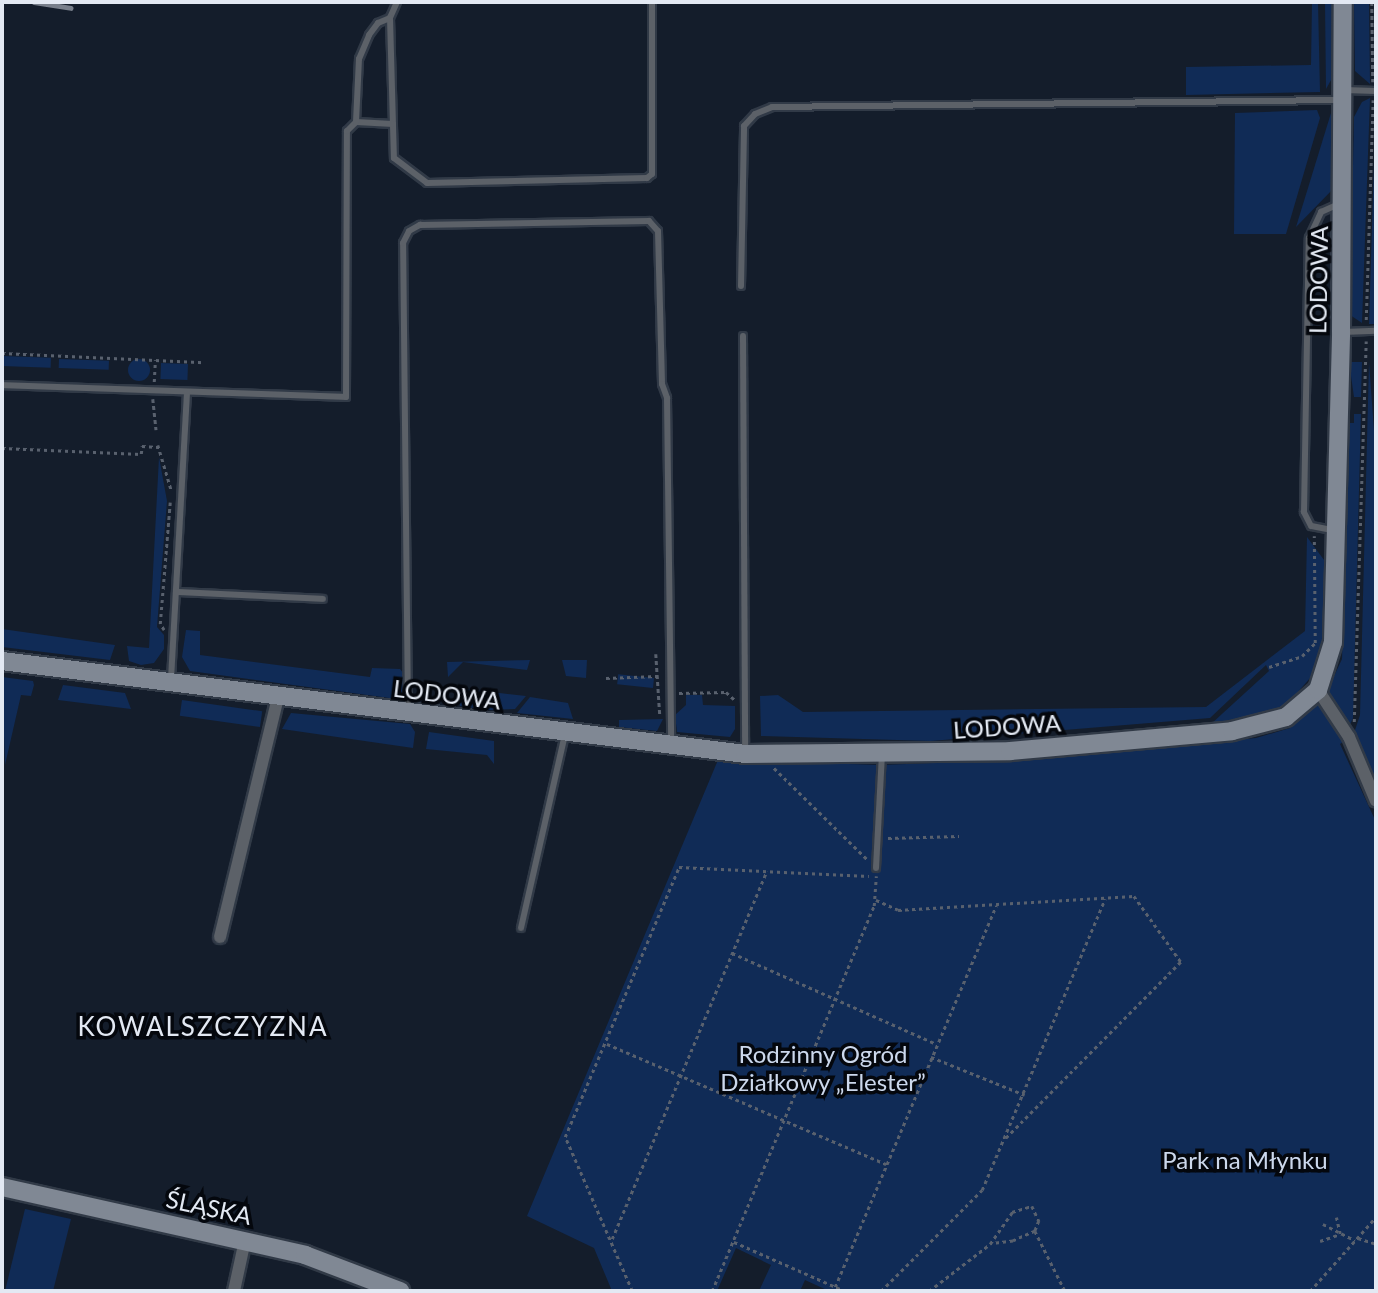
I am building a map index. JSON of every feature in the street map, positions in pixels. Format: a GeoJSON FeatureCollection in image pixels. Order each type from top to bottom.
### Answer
{"type":"FeatureCollection","features":[{"type":"Feature","properties":{"kind":"street","name":"LODOWA"},"geometry":{"type":"LineString","coordinates":[[2,662],[565,734],[752,754],[881,755],[1010,751],[1261,727],[1286,717],[1318,690],[1333,642],[1341,332],[1343,2]]}},
{"type":"Feature","properties":{"kind":"street"},"geometry":{"type":"LineString","coordinates":[[1318,690],[1349,737],[1376,801]]}},
{"type":"Feature","properties":{"kind":"street"},"geometry":{"type":"LineString","coordinates":[[220,937],[278,698]]}},
{"type":"Feature","properties":{"kind":"street","name":"ŚLĄSKA"},"geometry":{"type":"LineString","coordinates":[[2,1187],[245,1240],[334,1264],[400,1291]]}},
{"type":"Feature","properties":{"kind":"street"},"geometry":{"type":"LineString","coordinates":[[234,1291],[245,1240]]}},
{"type":"Feature","properties":{"kind":"lane"},"geometry":{"type":"LineString","coordinates":[[397,2],[390,18],[394,158],[427,183],[647,178],[654,166],[652,2]]}},
{"type":"Feature","properties":{"kind":"lane"},"geometry":{"type":"LineString","coordinates":[[2,385],[187,394],[346,397],[344,196],[347,131],[356,122],[359,59],[373,29],[390,18]]}},
{"type":"Feature","properties":{"kind":"lane"},"geometry":{"type":"LineString","coordinates":[[741,286],[744,126],[755,114],[772,107],[1344,95],[1375,91]]}},
{"type":"Feature","properties":{"kind":"lane"},"geometry":{"type":"LineString","coordinates":[[356,122],[393,124]]}},
{"type":"Feature","properties":{"kind":"lane"},"geometry":{"type":"LineString","coordinates":[[1336,530],[1314,527],[1304,512],[1310,231],[1321,212],[1343,203]]}},
{"type":"Feature","properties":{"kind":"lane"},"geometry":{"type":"LineString","coordinates":[[408,714],[403,243],[409,231],[421,225],[649,221],[656,225],[662,384],[667,398],[671,747]]}},
{"type":"Feature","properties":{"kind":"lane"},"geometry":{"type":"LineString","coordinates":[[1341,332],[1376,331]]}},
{"type":"Feature","properties":{"kind":"lane"},"geometry":{"type":"LineString","coordinates":[[743,335],[744,701],[752,754]]}},
{"type":"Feature","properties":{"kind":"lane"},"geometry":{"type":"LineString","coordinates":[[170,684],[187,394]]}},
{"type":"Feature","properties":{"kind":"lane"},"geometry":{"type":"LineString","coordinates":[[176,592],[323,599]]}},
{"type":"Feature","properties":{"kind":"lane"},"geometry":{"type":"LineString","coordinates":[[521,928],[565,734]]}},
{"type":"Feature","properties":{"kind":"lane"},"geometry":{"type":"LineString","coordinates":[[876,872],[881,755]]}},
{"type":"Feature","properties":{"kind":"path"},"geometry":{"type":"LineString","coordinates":[[1349,737],[1356,718],[1375,91],[1372,2]]}},
{"type":"Feature","properties":{"kind":"path"},"geometry":{"type":"LineString","coordinates":[[2,353],[204,362]]}},
{"type":"Feature","properties":{"kind":"path"},"geometry":{"type":"LineString","coordinates":[[2,448],[141,454],[142,446],[158,446],[171,488],[160,624],[167,633]]}},
{"type":"Feature","properties":{"kind":"path"},"geometry":{"type":"LineString","coordinates":[[1269,667],[1302,656],[1315,643],[1314,527]]}},
{"type":"Feature","properties":{"kind":"path"},"geometry":{"type":"LineString","coordinates":[[656,654],[658,715],[670,720]]}},
{"type":"Feature","properties":{"kind":"path"},"geometry":{"type":"LineString","coordinates":[[606,678],[657,676]]}},
{"type":"Feature","properties":{"kind":"path"},"geometry":{"type":"LineString","coordinates":[[669,693],[726,692],[734,701],[744,701]]}},
{"type":"Feature","properties":{"kind":"path"},"geometry":{"type":"LineString","coordinates":[[653,702],[658,702]]}},
{"type":"Feature","properties":{"kind":"path"},"geometry":{"type":"LineString","coordinates":[[712,1291],[875,900],[876,872],[752,754]]}},
{"type":"Feature","properties":{"kind":"path"},"geometry":{"type":"LineString","coordinates":[[877,838],[959,836]]}},
{"type":"Feature","properties":{"kind":"path"},"geometry":{"type":"LineString","coordinates":[[632,1291],[565,1137],[607,1044],[679,867],[767,872],[876,872]]}},
{"type":"Feature","properties":{"kind":"path"},"geometry":{"type":"LineString","coordinates":[[611,1240],[767,872]]}},
{"type":"Feature","properties":{"kind":"path"},"geometry":{"type":"LineString","coordinates":[[875,900],[898,910],[1134,896],[1181,962],[1005,1139]]}},
{"type":"Feature","properties":{"kind":"path"},"geometry":{"type":"LineString","coordinates":[[881,1291],[982,1190],[1106,897]]}},
{"type":"Feature","properties":{"kind":"path"},"geometry":{"type":"LineString","coordinates":[[835,1287],[997,905]]}},
{"type":"Feature","properties":{"kind":"path"},"geometry":{"type":"LineString","coordinates":[[732,953],[936,1044]]}},
{"type":"Feature","properties":{"kind":"path"},"geometry":{"type":"LineString","coordinates":[[607,1044],[886,1164]]}},
{"type":"Feature","properties":{"kind":"path"},"geometry":{"type":"LineString","coordinates":[[931,1057],[1024,1095]]}},
{"type":"Feature","properties":{"kind":"path"},"geometry":{"type":"LineString","coordinates":[[929,1291],[990,1244],[1020,1206],[1032,1206],[1037,1213],[1035,1231],[1065,1291]]}},
{"type":"Feature","properties":{"kind":"path"},"geometry":{"type":"LineString","coordinates":[[1336,1217],[1340,1234]]}},
{"type":"Feature","properties":{"kind":"path"},"geometry":{"type":"LineString","coordinates":[[1310,1291],[1376,1217]]}},
{"type":"Feature","properties":{"kind":"path"},"geometry":{"type":"LineString","coordinates":[[1323,1224],[1340,1234],[1376,1244]]}},
{"type":"Feature","properties":{"kind":"path"},"geometry":{"type":"LineString","coordinates":[[990,1244],[1013,1241],[1035,1231]]}},
{"type":"Feature","properties":{"kind":"path"},"geometry":{"type":"LineString","coordinates":[[1320,1241],[1340,1234]]}},
{"type":"Feature","properties":{"kind":"path"},"geometry":{"type":"LineString","coordinates":[[734,1242],[845,1291]]}},
{"type":"Feature","properties":{"kind":"green space"},"geometry":{"type":"Polygon","coordinates":[[[1312,2],[1318,2],[1320,92],[1186,95],[1186,67],[1311,65],[1312,2]]]}},
{"type":"Feature","properties":{"kind":"green space"},"geometry":{"type":"Polygon","coordinates":[[[1325,2],[1334,2],[1335,73],[1326,89],[1325,2]]]}},
{"type":"Feature","properties":{"kind":"green space"},"geometry":{"type":"Polygon","coordinates":[[[1354,2],[1369,2],[1370,84],[1355,71],[1354,2]]]}},
{"type":"Feature","properties":{"kind":"green space"},"geometry":{"type":"Polygon","coordinates":[[[1370,98],[1362,323],[1350,315],[1354,117],[1362,102],[1370,98]]]}},
{"type":"Feature","properties":{"kind":"green space"},"geometry":{"type":"Polygon","coordinates":[[[1376,98],[1376,324],[1369,324],[1376,98]]]}},
{"type":"Feature","properties":{"kind":"green space"},"geometry":{"type":"Polygon","coordinates":[[[1317,110],[1320,118],[1286,234],[1234,234],[1235,113],[1317,110]]]}},
{"type":"Feature","properties":{"kind":"green space"},"geometry":{"type":"Polygon","coordinates":[[[1331,113],[1335,118],[1335,187],[1296,227],[1331,113]]]}},
{"type":"Feature","properties":{"kind":"green space"},"geometry":{"type":"Polygon","coordinates":[[[2,356],[51,358],[51,368],[2,366],[2,356]]]}},
{"type":"Feature","properties":{"kind":"green space"},"geometry":{"type":"Polygon","coordinates":[[[59,359],[109,361],[109,370],[59,368],[59,359]]]}},
{"type":"Feature","properties":{"kind":"green space"},"geometry":{"type":"Polygon","coordinates":[[[139,359],[147,362],[150,370],[147,378],[139,381],[131,378],[128,370],[131,362],[139,359]]]}},
{"type":"Feature","properties":{"kind":"green space"},"geometry":{"type":"Polygon","coordinates":[[[1349,362],[1362,362],[1361,397],[1354,397],[1349,362]]]}},
{"type":"Feature","properties":{"kind":"green space"},"geometry":{"type":"Polygon","coordinates":[[[1369,362],[1376,458],[1376,787],[1353,736],[1360,715],[1369,362]]]}},
{"type":"Feature","properties":{"kind":"green space"},"geometry":{"type":"Polygon","coordinates":[[[161,363],[188,364],[187,380],[160,379],[161,363]]]}},
{"type":"Feature","properties":{"kind":"green space"},"geometry":{"type":"Polygon","coordinates":[[[1354,414],[1361,414],[1353,718],[1348,729],[1329,697],[1329,687],[1342,659],[1349,423],[1354,423],[1354,414]]]}},
{"type":"Feature","properties":{"kind":"green space"},"geometry":{"type":"Polygon","coordinates":[[[159,457],[167,501],[157,627],[164,635],[164,649],[154,663],[141,665],[129,661],[127,646],[149,648],[159,457]]]}},
{"type":"Feature","properties":{"kind":"green space"},"geometry":{"type":"Polygon","coordinates":[[[1307,537],[1327,564],[1325,640],[1318,669],[1283,709],[1211,724],[1269,671],[1266,665],[1210,718],[931,741],[761,736],[760,696],[778,695],[803,712],[1206,707],[1305,631],[1307,537]]]}},
{"type":"Feature","properties":{"kind":"green space"},"geometry":{"type":"Polygon","coordinates":[[[2,629],[115,645],[110,660],[2,647],[2,629]]]}},
{"type":"Feature","properties":{"kind":"green space"},"geometry":{"type":"Polygon","coordinates":[[[186,630],[200,631],[200,655],[370,677],[372,668],[400,669],[404,674],[403,693],[397,699],[190,671],[182,657],[186,630]]]}},
{"type":"Feature","properties":{"kind":"green space"},"geometry":{"type":"Polygon","coordinates":[[[530,660],[527,670],[463,662],[448,677],[447,662],[530,660]]]}},
{"type":"Feature","properties":{"kind":"green space"},"geometry":{"type":"Polygon","coordinates":[[[562,660],[587,660],[586,678],[566,676],[562,660]]]}},
{"type":"Feature","properties":{"kind":"green space"},"geometry":{"type":"Polygon","coordinates":[[[618,674],[654,678],[653,688],[617,684],[618,674]]]}},
{"type":"Feature","properties":{"kind":"green space"},"geometry":{"type":"Polygon","coordinates":[[[2,677],[33,681],[34,685],[31,696],[21,695],[5,765],[2,677]]]}},
{"type":"Feature","properties":{"kind":"green space"},"geometry":{"type":"Polygon","coordinates":[[[63,685],[125,693],[131,709],[58,700],[63,685]]]}},
{"type":"Feature","properties":{"kind":"green space"},"geometry":{"type":"Polygon","coordinates":[[[466,689],[526,696],[515,709],[488,710],[460,706],[458,695],[466,689]]]}},
{"type":"Feature","properties":{"kind":"green space"},"geometry":{"type":"Polygon","coordinates":[[[686,695],[702,695],[703,705],[735,706],[735,729],[730,737],[677,732],[675,715],[686,705],[686,695]]]}},
{"type":"Feature","properties":{"kind":"green space"},"geometry":{"type":"Polygon","coordinates":[[[530,697],[568,703],[573,719],[517,713],[530,697]]]}},
{"type":"Feature","properties":{"kind":"green space"},"geometry":{"type":"Polygon","coordinates":[[[182,700],[262,711],[260,727],[180,716],[182,700]]]}},
{"type":"Feature","properties":{"kind":"green space"},"geometry":{"type":"Polygon","coordinates":[[[1319,701],[1346,740],[1340,744],[1376,822],[1376,1291],[829,1291],[805,1280],[800,1291],[759,1291],[771,1265],[736,1248],[717,1291],[612,1291],[594,1248],[527,1216],[718,760],[881,765],[1037,759],[1256,738],[1290,728],[1319,701]]]}},
{"type":"Feature","properties":{"kind":"green space"},"geometry":{"type":"Polygon","coordinates":[[[291,713],[410,724],[415,732],[413,748],[282,729],[291,713]]]}},
{"type":"Feature","properties":{"kind":"green space"},"geometry":{"type":"Polygon","coordinates":[[[663,719],[657,731],[619,727],[619,720],[663,719]]]}},
{"type":"Feature","properties":{"kind":"green space"},"geometry":{"type":"Polygon","coordinates":[[[429,732],[494,741],[494,764],[487,755],[426,749],[429,732]]]}},
{"type":"Feature","properties":{"kind":"green space"},"geometry":{"type":"Polygon","coordinates":[[[25,1209],[71,1219],[53,1291],[5,1291],[25,1209]]]}},
{"type":"Feature","properties":{"kind":"railway"},"geometry":{"type":"LineString","coordinates":[[34,2],[71,8]]}},
{"type":"Feature","properties":{"kind":"district","name":"KOWALSZCZYZNA"},"geometry":{"type":"Point","coordinates":[203,1027]}},
{"type":"Feature","properties":{"kind":"park label","name":"Rodzinny Ogród Działkowy „Elester”"},"geometry":{"type":"Point","coordinates":[823,1068]}},
{"type":"Feature","properties":{"kind":"park label","name":"Park na Młynku"},"geometry":{"type":"Point","coordinates":[1245,1160]}}]}
